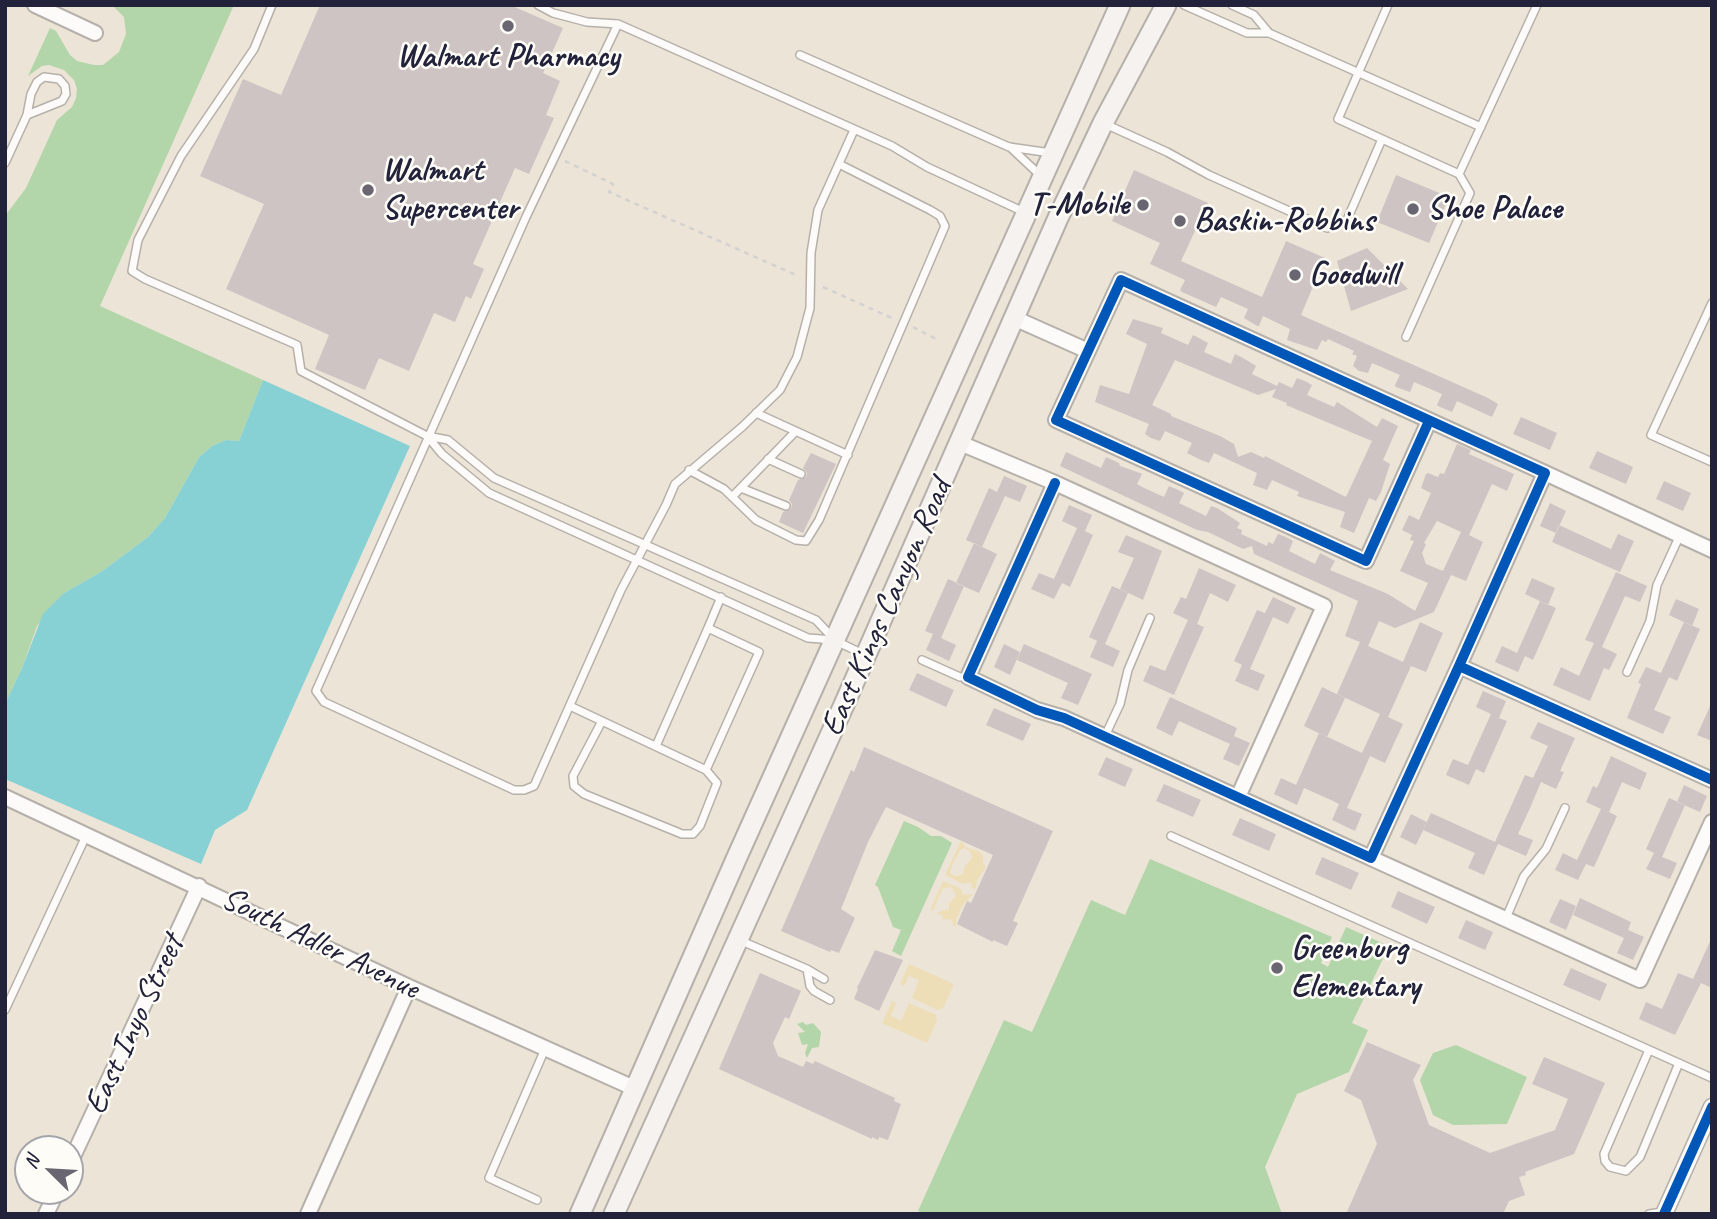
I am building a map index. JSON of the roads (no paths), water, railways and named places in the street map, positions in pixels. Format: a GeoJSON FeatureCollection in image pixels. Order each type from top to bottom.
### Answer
{"type":"FeatureCollection","features":[{"type":"Feature","properties":{"kind":"main road","name":"East Kings Canyon Road"},"geometry":{"type":"LineString","coordinates":[[580,1214],[737,857],[1120,5]]}},
{"type":"Feature","properties":{"kind":"main road","name":"East Kings Canyon Road"},"geometry":{"type":"LineString","coordinates":[[614,1214],[1103,123],[1166,5]]}},
{"type":"Feature","properties":{"kind":"street"},"geometry":{"type":"LineString","coordinates":[[35,5],[94,33]]}},
{"type":"Feature","properties":{"kind":"street"},"geometry":{"type":"LineString","coordinates":[[1429,421],[1366,561],[1056,420],[1121,280],[1712,550]]}},
{"type":"Feature","properties":{"kind":"street"},"geometry":{"type":"LineString","coordinates":[[1014,318],[1088,351]]}},
{"type":"Feature","properties":{"kind":"street"},"geometry":{"type":"LineString","coordinates":[[960,443],[1055,483],[1324,606],[1238,797]]}},
{"type":"Feature","properties":{"kind":"street"},"geometry":{"type":"LineString","coordinates":[[1371,858],[1545,473]]}},
{"type":"Feature","properties":{"kind":"street"},"geometry":{"type":"LineString","coordinates":[[1055,483],[968,677],[1105,736],[1640,980],[1712,822]]}},
{"type":"Feature","properties":{"kind":"street"},"geometry":{"type":"LineString","coordinates":[[1458,666],[1712,780]]}},
{"type":"Feature","properties":{"kind":"street","name":"South Adler Avenue"},"geometry":{"type":"LineString","coordinates":[[5,797],[200,886],[410,987],[636,1089]]}},
{"type":"Feature","properties":{"kind":"street","name":"East Inyo Street"},"geometry":{"type":"LineString","coordinates":[[83,1135],[200,886]]}},
{"type":"Feature","properties":{"kind":"street"},"geometry":{"type":"LineString","coordinates":[[308,1214],[410,987]]}},
{"type":"Feature","properties":{"kind":"street"},"geometry":{"type":"LineString","coordinates":[[1659,1213],[1712,1107]]}},
{"type":"Feature","properties":{"kind":"lane"},"geometry":{"type":"LineString","coordinates":[[272,5],[254,49],[181,156],[138,240],[132,271],[297,345],[301,371],[427,436],[448,440],[494,478],[816,620],[834,640]]}},
{"type":"Feature","properties":{"kind":"lane"},"geometry":{"type":"LineString","coordinates":[[538,5],[553,13],[587,22],[618,24],[892,146],[927,167],[1028,214]]}},
{"type":"Feature","properties":{"kind":"lane"},"geometry":{"type":"LineString","coordinates":[[1184,5],[1247,33],[1269,33],[1481,127]]}},
{"type":"Feature","properties":{"kind":"lane"},"geometry":{"type":"LineString","coordinates":[[1232,5],[1254,15],[1269,33]]}},
{"type":"Feature","properties":{"kind":"lane"},"geometry":{"type":"LineString","coordinates":[[1388,5],[1338,120],[1459,174],[1470,193],[1406,337]]}},
{"type":"Feature","properties":{"kind":"lane"},"geometry":{"type":"LineString","coordinates":[[1459,174],[1537,5]]}},
{"type":"Feature","properties":{"kind":"lane"},"geometry":{"type":"LineString","coordinates":[[618,24],[427,436],[316,691],[324,702],[514,790],[534,786],[636,559],[675,484],[780,390],[797,358],[810,308],[811,253],[818,210],[854,130]]}},
{"type":"Feature","properties":{"kind":"lane"},"geometry":{"type":"LineString","coordinates":[[800,55],[1009,146],[1055,153]]}},
{"type":"Feature","properties":{"kind":"lane"},"geometry":{"type":"LineString","coordinates":[[5,163],[27,115],[31,94],[37,82],[44,77],[59,79],[65,86],[66,94],[62,101],[27,115]]}},
{"type":"Feature","properties":{"kind":"lane"},"geometry":{"type":"LineString","coordinates":[[1103,123],[1327,228],[1347,220],[1382,139]]}},
{"type":"Feature","properties":{"kind":"lane"},"geometry":{"type":"LineString","coordinates":[[1009,146],[1044,178]]}},
{"type":"Feature","properties":{"kind":"lane"},"geometry":{"type":"LineString","coordinates":[[689,470],[724,489],[755,520],[796,540],[806,541],[829,487],[848,455],[945,226],[940,216],[930,210],[839,163]]}},
{"type":"Feature","properties":{"kind":"lane"},"geometry":{"type":"LineString","coordinates":[[1712,303],[1651,435],[1712,462]]}},
{"type":"Feature","properties":{"kind":"lane"},"geometry":{"type":"LineString","coordinates":[[756,413],[848,455]]}},
{"type":"Feature","properties":{"kind":"lane"},"geometry":{"type":"LineString","coordinates":[[732,497],[794,432]]}},
{"type":"Feature","properties":{"kind":"lane"},"geometry":{"type":"LineString","coordinates":[[427,436],[442,454],[489,493],[808,638],[834,640],[866,655]]}},
{"type":"Feature","properties":{"kind":"lane"},"geometry":{"type":"LineString","coordinates":[[768,459],[801,474]]}},
{"type":"Feature","properties":{"kind":"lane"},"geometry":{"type":"LineString","coordinates":[[741,488],[786,506]]}},
{"type":"Feature","properties":{"kind":"lane"},"geometry":{"type":"LineString","coordinates":[[1627,672],[1650,621],[1657,585],[1680,535]]}},
{"type":"Feature","properties":{"kind":"lane"},"geometry":{"type":"LineString","coordinates":[[656,746],[721,597]]}},
{"type":"Feature","properties":{"kind":"lane"},"geometry":{"type":"LineString","coordinates":[[1105,736],[1120,704],[1128,670],[1150,618]]}},
{"type":"Feature","properties":{"kind":"lane"},"geometry":{"type":"LineString","coordinates":[[706,770],[759,652],[708,628]]}},
{"type":"Feature","properties":{"kind":"lane"},"geometry":{"type":"LineString","coordinates":[[922,660],[960,677],[968,677]]}},
{"type":"Feature","properties":{"kind":"lane"},"geometry":{"type":"LineString","coordinates":[[570,706],[603,721],[706,770],[716,783],[700,826],[693,834],[682,834],[584,794],[574,786],[573,776],[603,721]]}},
{"type":"Feature","properties":{"kind":"lane"},"geometry":{"type":"LineString","coordinates":[[1506,918],[1524,876],[1546,849],[1565,808]]}},
{"type":"Feature","properties":{"kind":"lane"},"geometry":{"type":"LineString","coordinates":[[5,1010],[87,834]]}},
{"type":"Feature","properties":{"kind":"lane"},"geometry":{"type":"LineString","coordinates":[[1171,836],[1712,1078]]}},
{"type":"Feature","properties":{"kind":"lane"},"geometry":{"type":"LineString","coordinates":[[738,939],[824,979]]}},
{"type":"Feature","properties":{"kind":"lane"},"geometry":{"type":"LineString","coordinates":[[807,969],[810,986],[830,1000]]}},
{"type":"Feature","properties":{"kind":"lane"},"geometry":{"type":"LineString","coordinates":[[537,1200],[489,1178],[545,1049]]}},
{"type":"Feature","properties":{"kind":"lane"},"geometry":{"type":"LineString","coordinates":[[1649,1050],[1604,1154],[1610,1167],[1619,1171],[1631,1168],[1640,1157],[1679,1063]]}},
{"type":"Feature","properties":{"kind":"water"},"geometry":{"type":"Polygon","coordinates":[[[263,380],[410,446],[247,810],[215,830],[201,864],[5,779],[5,704],[43,614],[64,593],[101,572],[148,537],[165,518],[199,457],[212,446],[226,440],[239,441],[263,380]]]}},
{"type":"Feature","properties":{"kind":"place","name":"Walmart Pharmacy"},"geometry":{"type":"Point","coordinates":[508,26]}},
{"type":"Feature","properties":{"kind":"place","name":"Walmart Supercenter"},"geometry":{"type":"Point","coordinates":[368,190]}},
{"type":"Feature","properties":{"kind":"place","name":"T-Mobile"},"geometry":{"type":"Point","coordinates":[1143,205]}},
{"type":"Feature","properties":{"kind":"place","name":"Shoe Palace"},"geometry":{"type":"Point","coordinates":[1413,209]}},
{"type":"Feature","properties":{"kind":"place","name":"Baskin-Robbins"},"geometry":{"type":"Point","coordinates":[1180,221]}},
{"type":"Feature","properties":{"kind":"place","name":"Goodwill"},"geometry":{"type":"Point","coordinates":[1295,275]}},
{"type":"Feature","properties":{"kind":"place","name":"Greenburg Elementary"},"geometry":{"type":"Point","coordinates":[1277,968]}}]}
